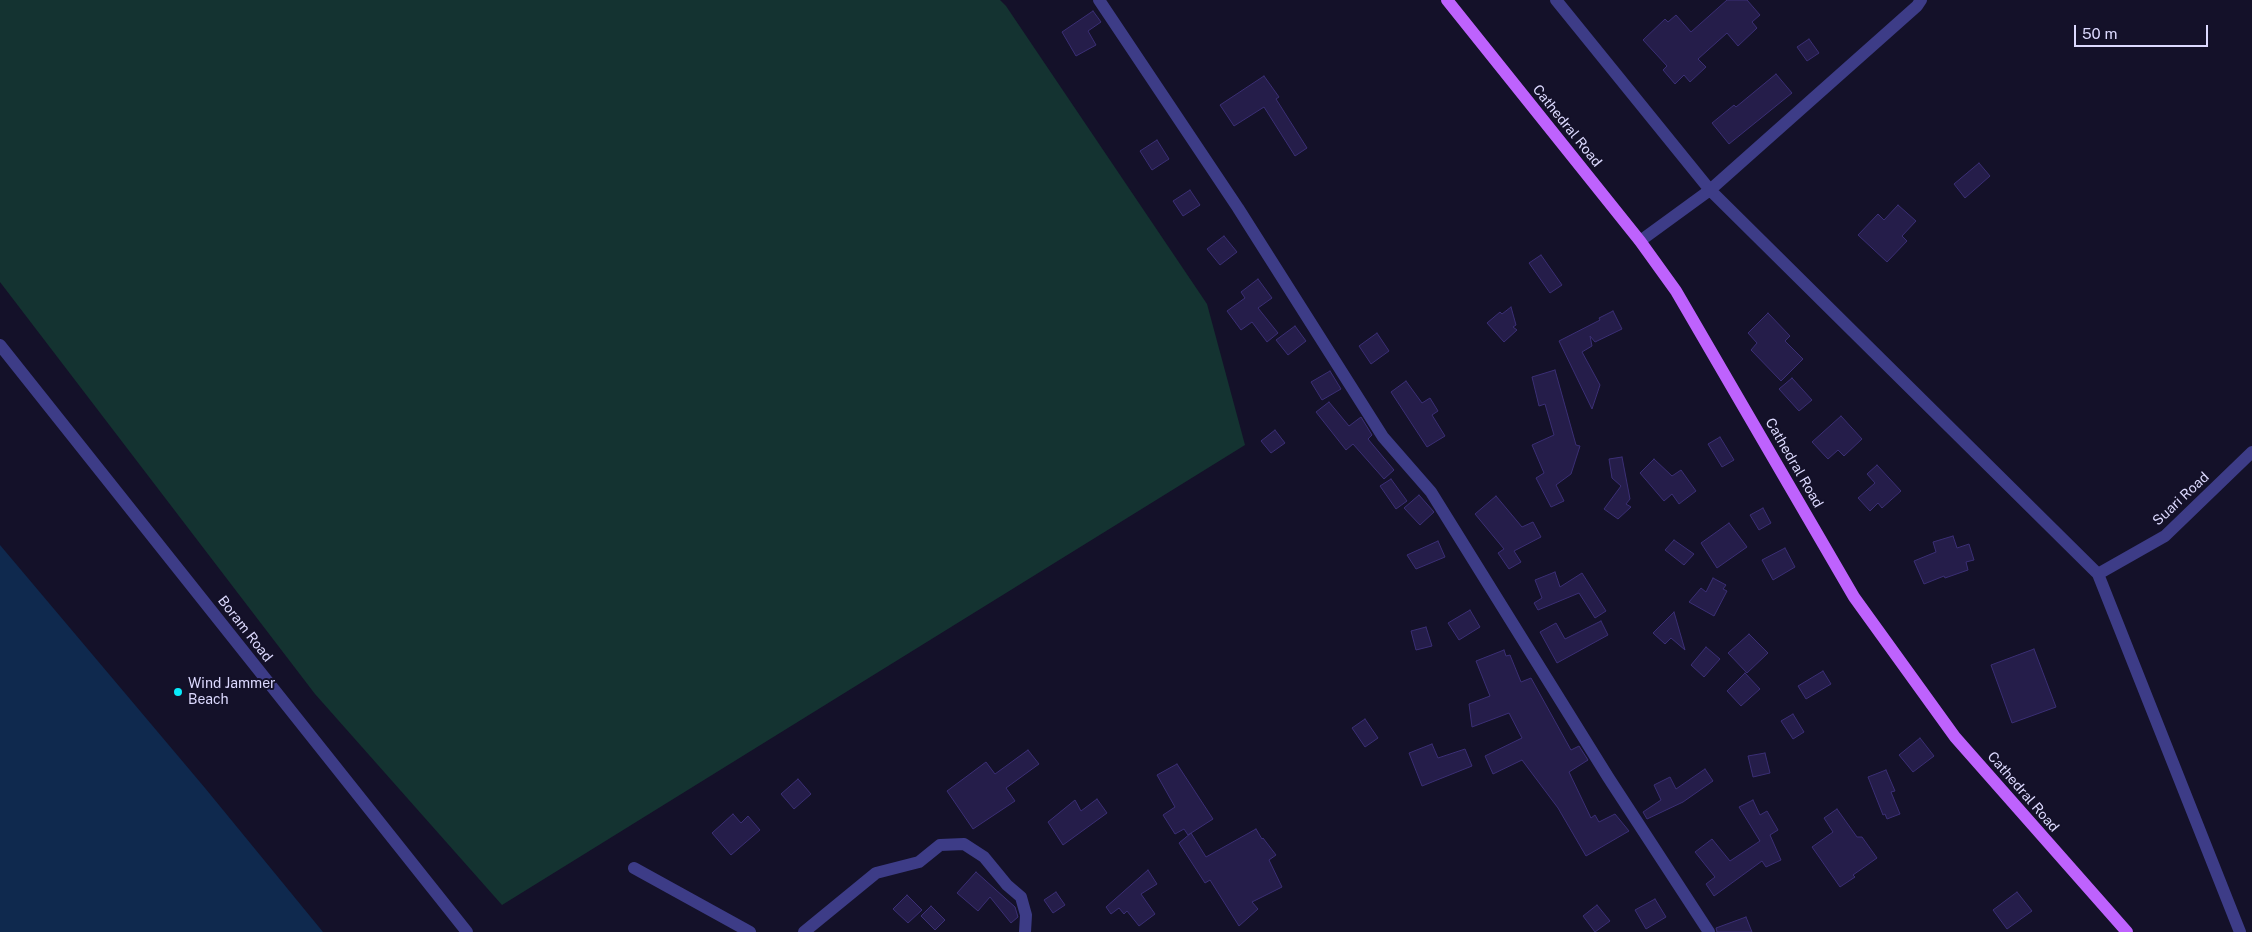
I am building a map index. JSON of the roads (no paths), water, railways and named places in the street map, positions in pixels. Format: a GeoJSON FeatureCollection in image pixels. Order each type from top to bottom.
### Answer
{"type":"FeatureCollection","features":[{"type":"Feature","properties":{"kind":"main road","name":"Cathedral Road"},"geometry":{"type":"LineString","coordinates":[[1447,0],[1640,241],[1676,291],[1854,596],[1955,737],[2127,932]]}},
{"type":"Feature","properties":{"kind":"street"},"geometry":{"type":"LineString","coordinates":[[1100,0],[1238,208],[1383,437],[1431,492],[1608,777],[1709,932]]}},
{"type":"Feature","properties":{"kind":"street"},"geometry":{"type":"LineString","coordinates":[[1556,0],[1710,190],[2098,574],[2240,932]]}},
{"type":"Feature","properties":{"kind":"street"},"geometry":{"type":"LineString","coordinates":[[1640,241],[1710,190],[1917,6],[1921,0]]}},
{"type":"Feature","properties":{"kind":"street","name":"Boram Road"},"geometry":{"type":"LineString","coordinates":[[0,345],[467,932]]}},
{"type":"Feature","properties":{"kind":"street","name":"Suari Road"},"geometry":{"type":"LineString","coordinates":[[2098,574],[2165,536],[2252,452]]}},
{"type":"Feature","properties":{"kind":"street"},"geometry":{"type":"LineString","coordinates":[[804,932],[876,873],[920,862],[940,845],[964,844],[984,857],[1021,897],[1026,915],[1025,932]]}},
{"type":"Feature","properties":{"kind":"street"},"geometry":{"type":"LineString","coordinates":[[634,868],[750,932]]}},
{"type":"Feature","properties":{"kind":"water"},"geometry":{"type":"Polygon","coordinates":[[[0,545],[205,788],[323,932],[0,932],[0,545]]]}},
{"type":"Feature","properties":{"kind":"place","name":"Wind Jammer Beach"},"geometry":{"type":"Point","coordinates":[178,692]}}]}
